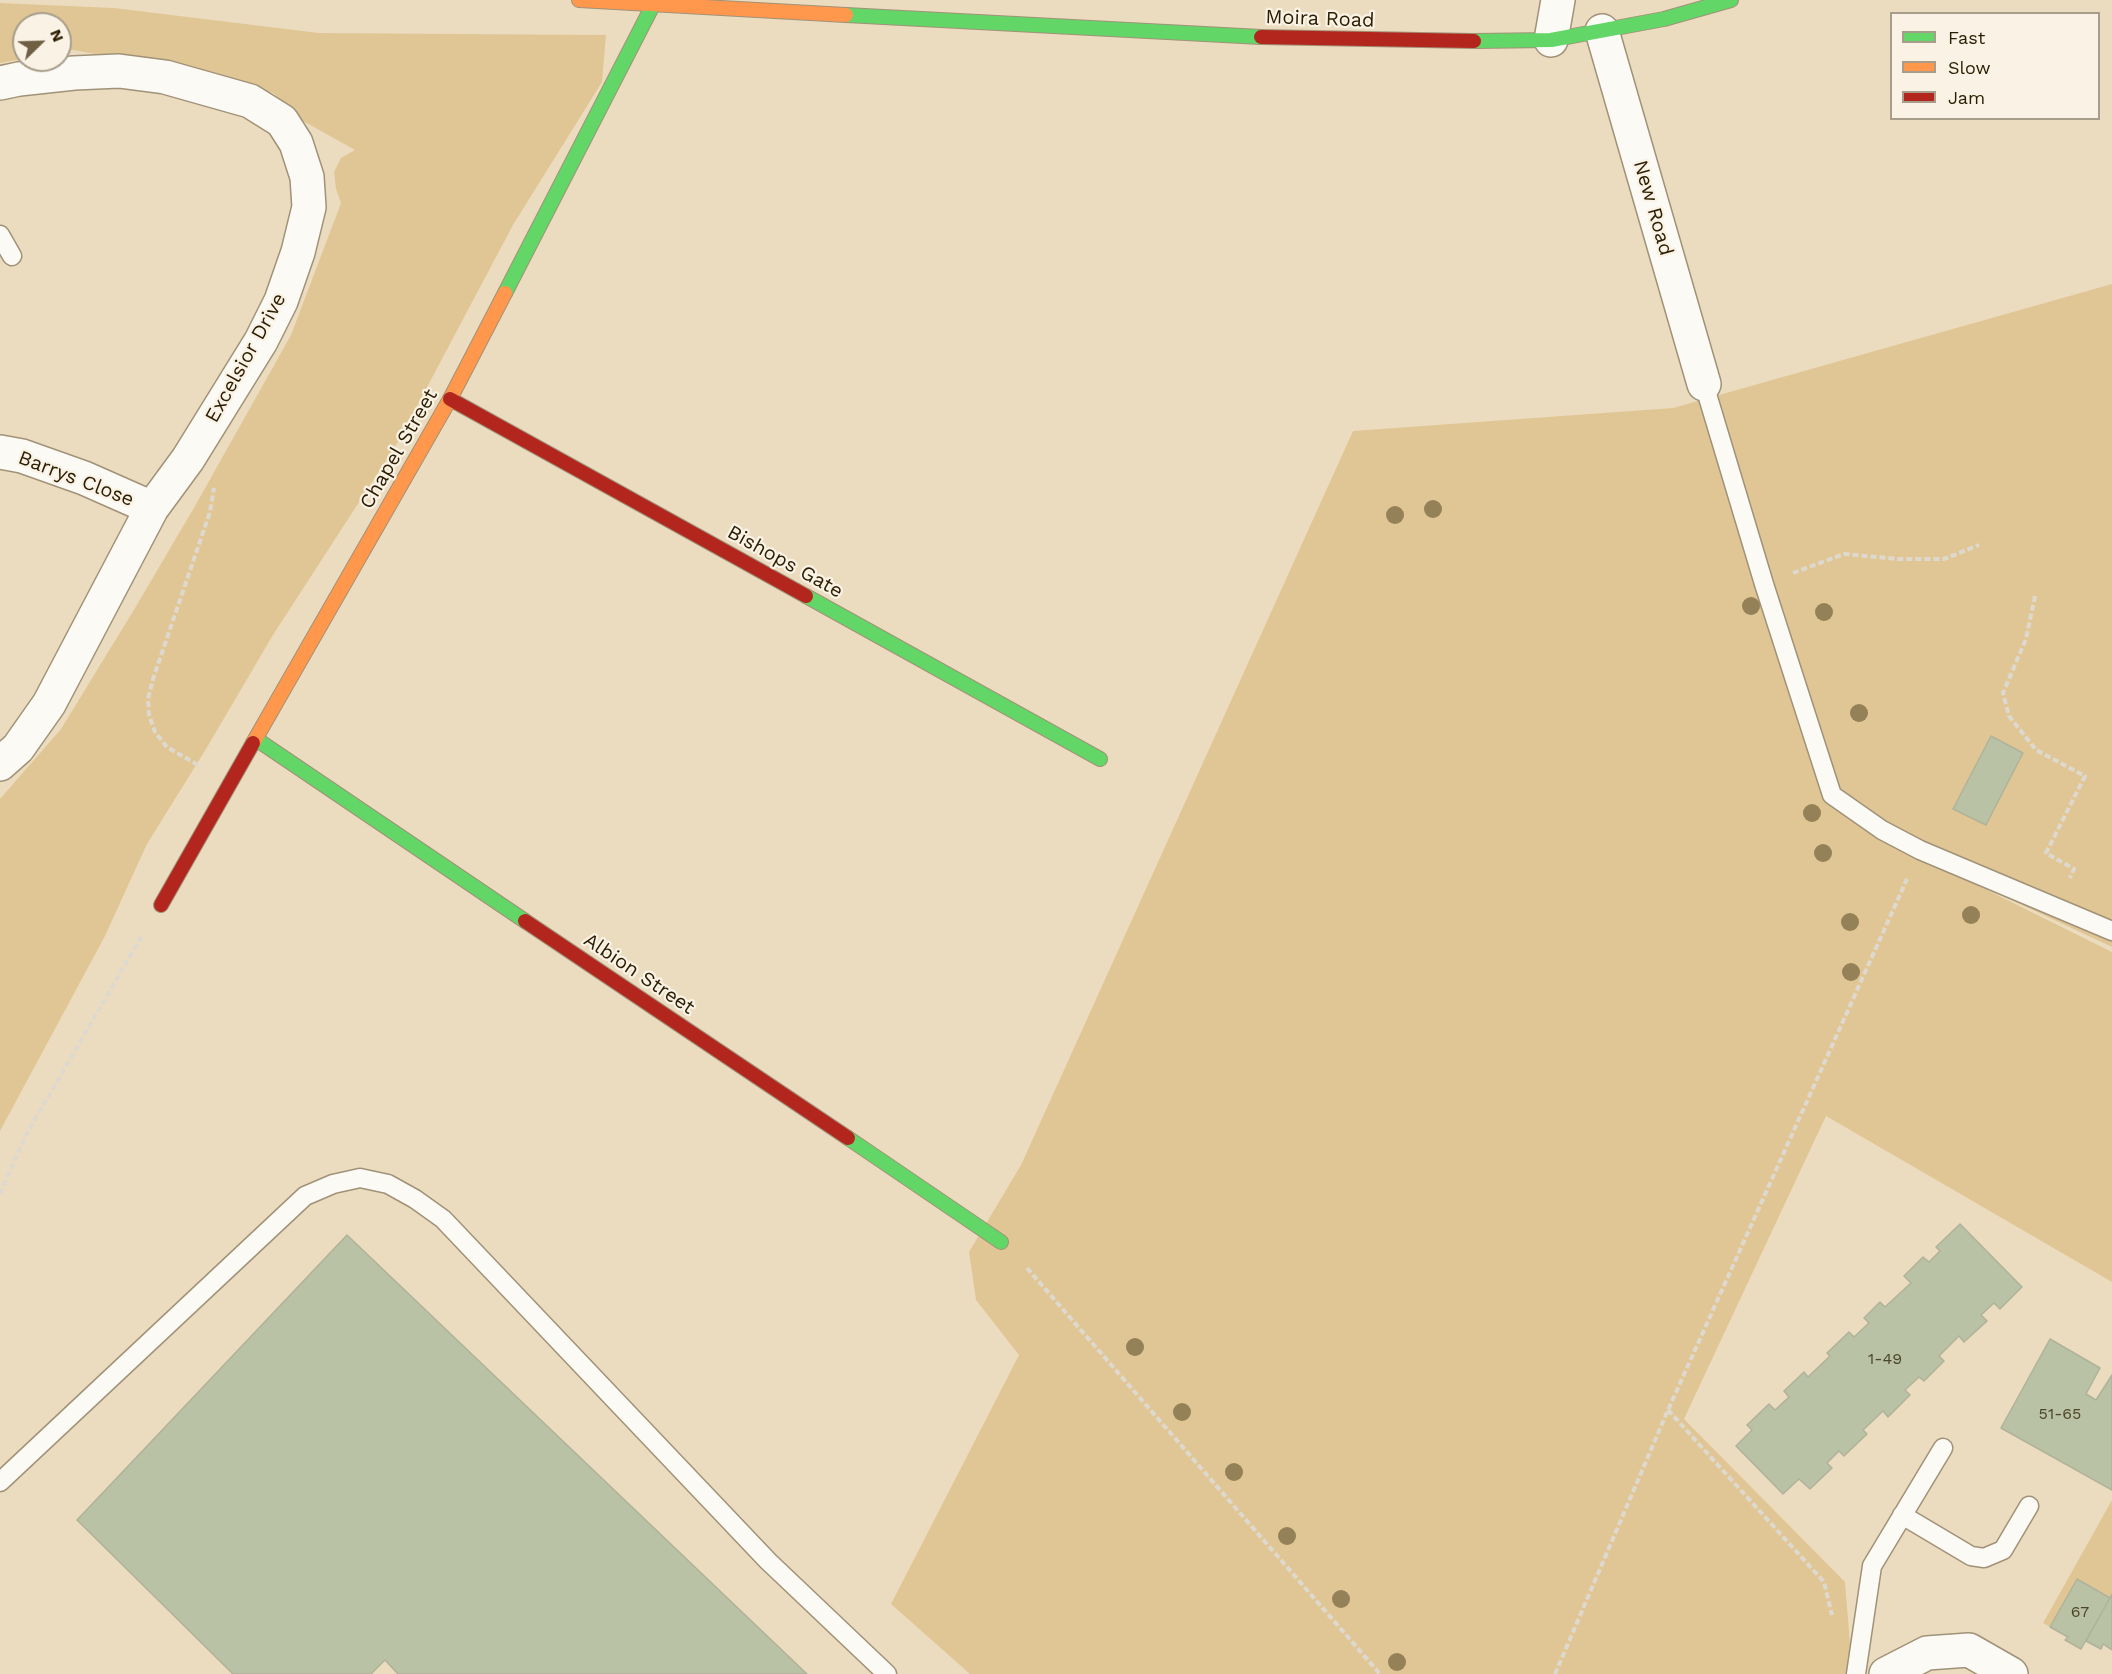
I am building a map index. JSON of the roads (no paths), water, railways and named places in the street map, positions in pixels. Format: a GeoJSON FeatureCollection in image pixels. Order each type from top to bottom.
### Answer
{"type":"FeatureCollection","features":[{"type":"Feature","properties":{"kind":"street","name":"Moira Road"},"geometry":{"type":"LineString","coordinates":[[579,0],[1256,37],[1434,42],[1551,40],[1664,19],[1731,0]]}},
{"type":"Feature","properties":{"kind":"street"},"geometry":{"type":"LineString","coordinates":[[1551,40],[1558,0]]}},
{"type":"Feature","properties":{"kind":"street","name":"Chapel Street"},"geometry":{"type":"LineString","coordinates":[[162,902],[450,399],[654,3]]}},
{"type":"Feature","properties":{"kind":"street","name":"New Road"},"geometry":{"type":"LineString","coordinates":[[1602,31],[1704,384]]}},
{"type":"Feature","properties":{"kind":"street","name":"Excelsior Drive"},"geometry":{"type":"LineString","coordinates":[[0,83],[74,73],[119,71],[165,77],[250,101],[282,121],[296,143],[307,177],[309,207],[298,252],[281,301],[261,341],[188,459],[152,508],[49,704],[18,748],[0,764]]}},
{"type":"Feature","properties":{"kind":"street","name":"Bishops Gate"},"geometry":{"type":"LineString","coordinates":[[450,399],[1100,759]]}},
{"type":"Feature","properties":{"kind":"street","name":"Barrys Close"},"geometry":{"type":"LineString","coordinates":[[0,452],[22,456],[84,478],[152,508]]}},
{"type":"Feature","properties":{"kind":"street","name":"Albion Street"},"geometry":{"type":"LineString","coordinates":[[256,739],[1001,1242]]}},
{"type":"Feature","properties":{"kind":"street"},"geometry":{"type":"LineString","coordinates":[[1886,1674],[1927,1653],[1969,1650],[2011,1674]]}},
{"type":"Feature","properties":{"kind":"lane"},"geometry":{"type":"LineString","coordinates":[[0,235],[12,256]]}},
{"type":"Feature","properties":{"kind":"lane"},"geometry":{"type":"LineString","coordinates":[[1704,384],[1764,584],[1832,795],[1882,830],[1920,850],[2112,931]]}},
{"type":"Feature","properties":{"kind":"lane"},"geometry":{"type":"LineString","coordinates":[[0,1482],[304,1196],[333,1184],[360,1178],[388,1184],[415,1199],[443,1219],[768,1561],[887,1674]]}},
{"type":"Feature","properties":{"kind":"lane"},"geometry":{"type":"LineString","coordinates":[[1856,1674],[1872,1566],[1943,1448]]}},
{"type":"Feature","properties":{"kind":"lane"},"geometry":{"type":"LineString","coordinates":[[1902,1515],[1971,1556],[1984,1558],[2003,1550],[2029,1506]]}}]}
